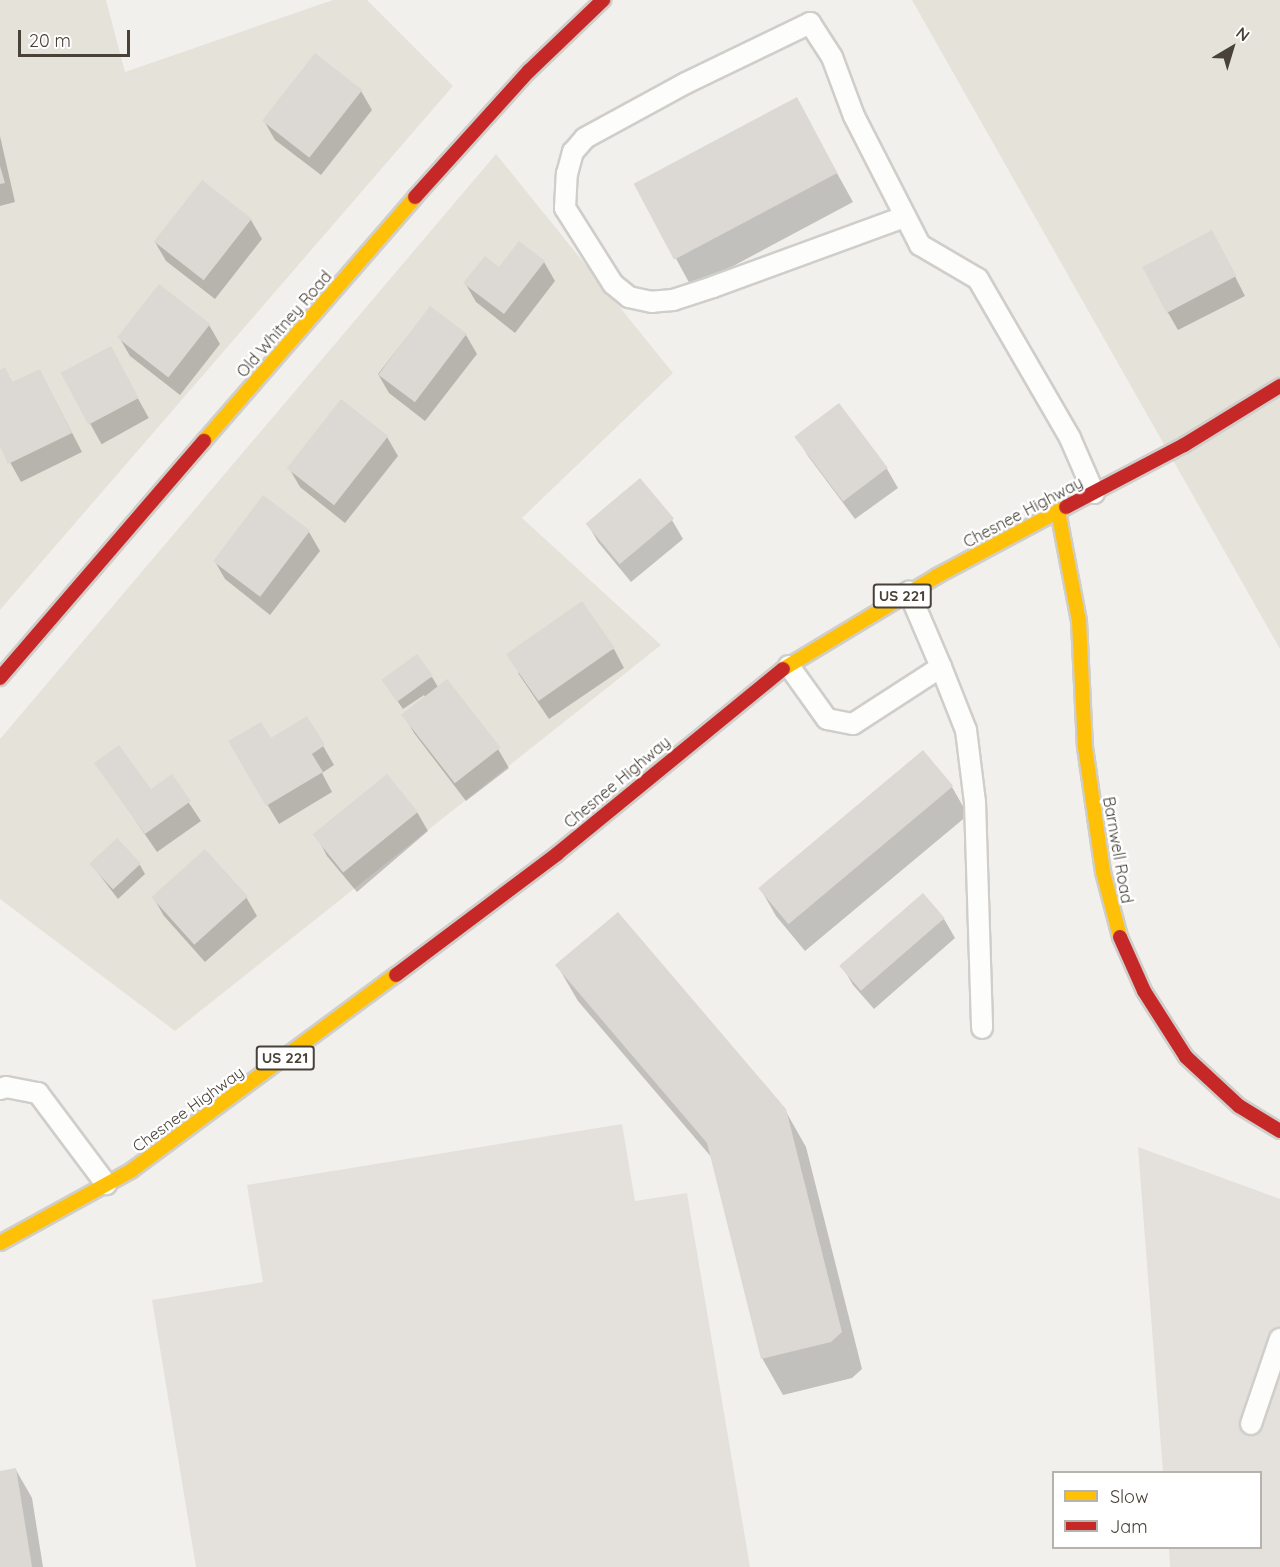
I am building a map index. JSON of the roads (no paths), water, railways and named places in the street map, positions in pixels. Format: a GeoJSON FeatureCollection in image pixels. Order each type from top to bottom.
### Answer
{"type":"FeatureCollection","features":[{"type":"Feature","properties":{"kind":"street","name":"Old Whitney Road"},"geometry":{"type":"LineString","coordinates":[[0,678],[453,153],[529,71],[603,0]]}},
{"type":"Feature","properties":{"kind":"street","name":"Chesnee Highway"},"geometry":{"type":"LineString","coordinates":[[0,1243],[132,1170],[265,1074],[557,854],[789,666],[909,592],[1184,445],[1280,386]]}},
{"type":"Feature","properties":{"kind":"street","name":"Barnwell Road"},"geometry":{"type":"LineString","coordinates":[[1058,511],[1079,621],[1085,747],[1102,872],[1112,913],[1126,953],[1144,991],[1186,1057],[1239,1106],[1280,1131]]}},
{"type":"Feature","properties":{"kind":"lane"},"geometry":{"type":"LineString","coordinates":[[904,217],[713,287],[673,300],[652,302],[629,297],[613,284],[566,208],[567,174],[573,152],[585,138],[686,83],[810,23],[832,57],[854,116],[920,245],[978,279],[1070,438],[1094,493]]}},
{"type":"Feature","properties":{"kind":"lane"},"geometry":{"type":"LineString","coordinates":[[909,592],[966,730],[975,802],[982,1028]]}},
{"type":"Feature","properties":{"kind":"lane"},"geometry":{"type":"LineString","coordinates":[[789,666],[826,719],[853,724],[941,668]]}},
{"type":"Feature","properties":{"kind":"lane"},"geometry":{"type":"LineString","coordinates":[[0,1089],[6,1087],[38,1094],[106,1184]]}},
{"type":"Feature","properties":{"kind":"lane"},"geometry":{"type":"LineString","coordinates":[[1251,1424],[1280,1339]]}}]}
